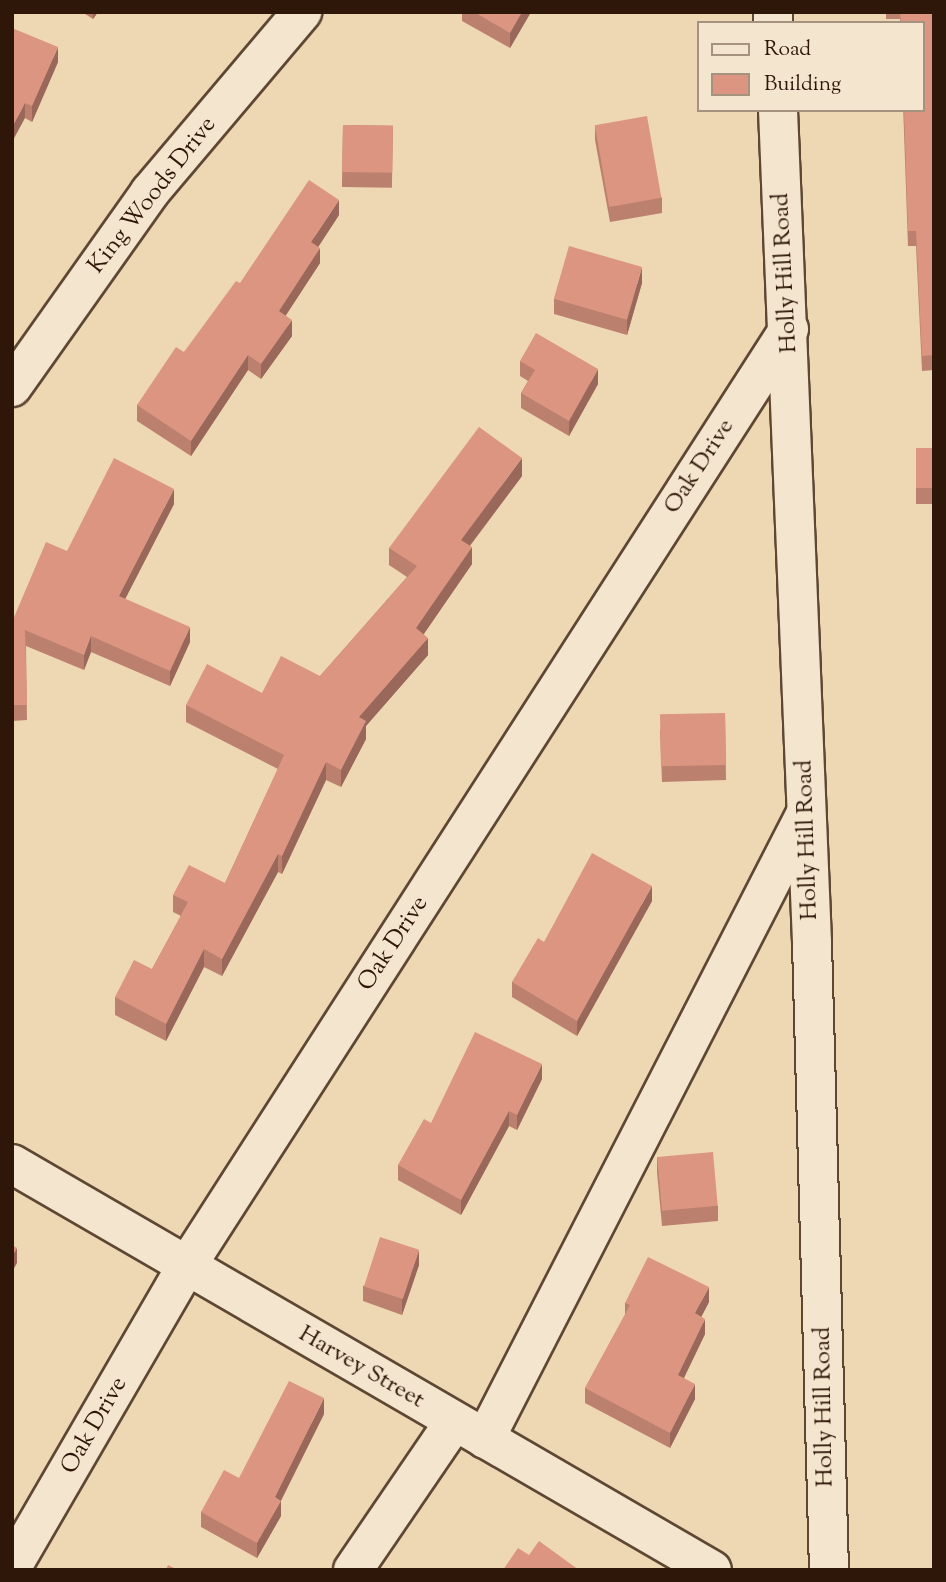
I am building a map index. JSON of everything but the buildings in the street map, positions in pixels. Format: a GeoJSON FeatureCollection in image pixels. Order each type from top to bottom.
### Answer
{"type":"FeatureCollection","features":[{"type":"Feature","properties":{"kind":"street","name":"King Woods Drive"},"geometry":{"type":"LineString","coordinates":[[12,387],[150,192],[302,12]]}},
{"type":"Feature","properties":{"kind":"street","name":"Holly Hill Road"},"geometry":{"type":"LineString","coordinates":[[778,112],[807,811],[829,1570]]}},
{"type":"Feature","properties":{"kind":"street","name":"Oak Drive"},"geometry":{"type":"LineString","coordinates":[[12,1567],[186,1267],[789,329]]}},
{"type":"Feature","properties":{"kind":"street"},"geometry":{"type":"LineString","coordinates":[[354,1570],[470,1430],[807,811]]}},
{"type":"Feature","properties":{"kind":"street","name":"Harvey Street"},"geometry":{"type":"LineString","coordinates":[[12,1164],[712,1570]]}}]}
